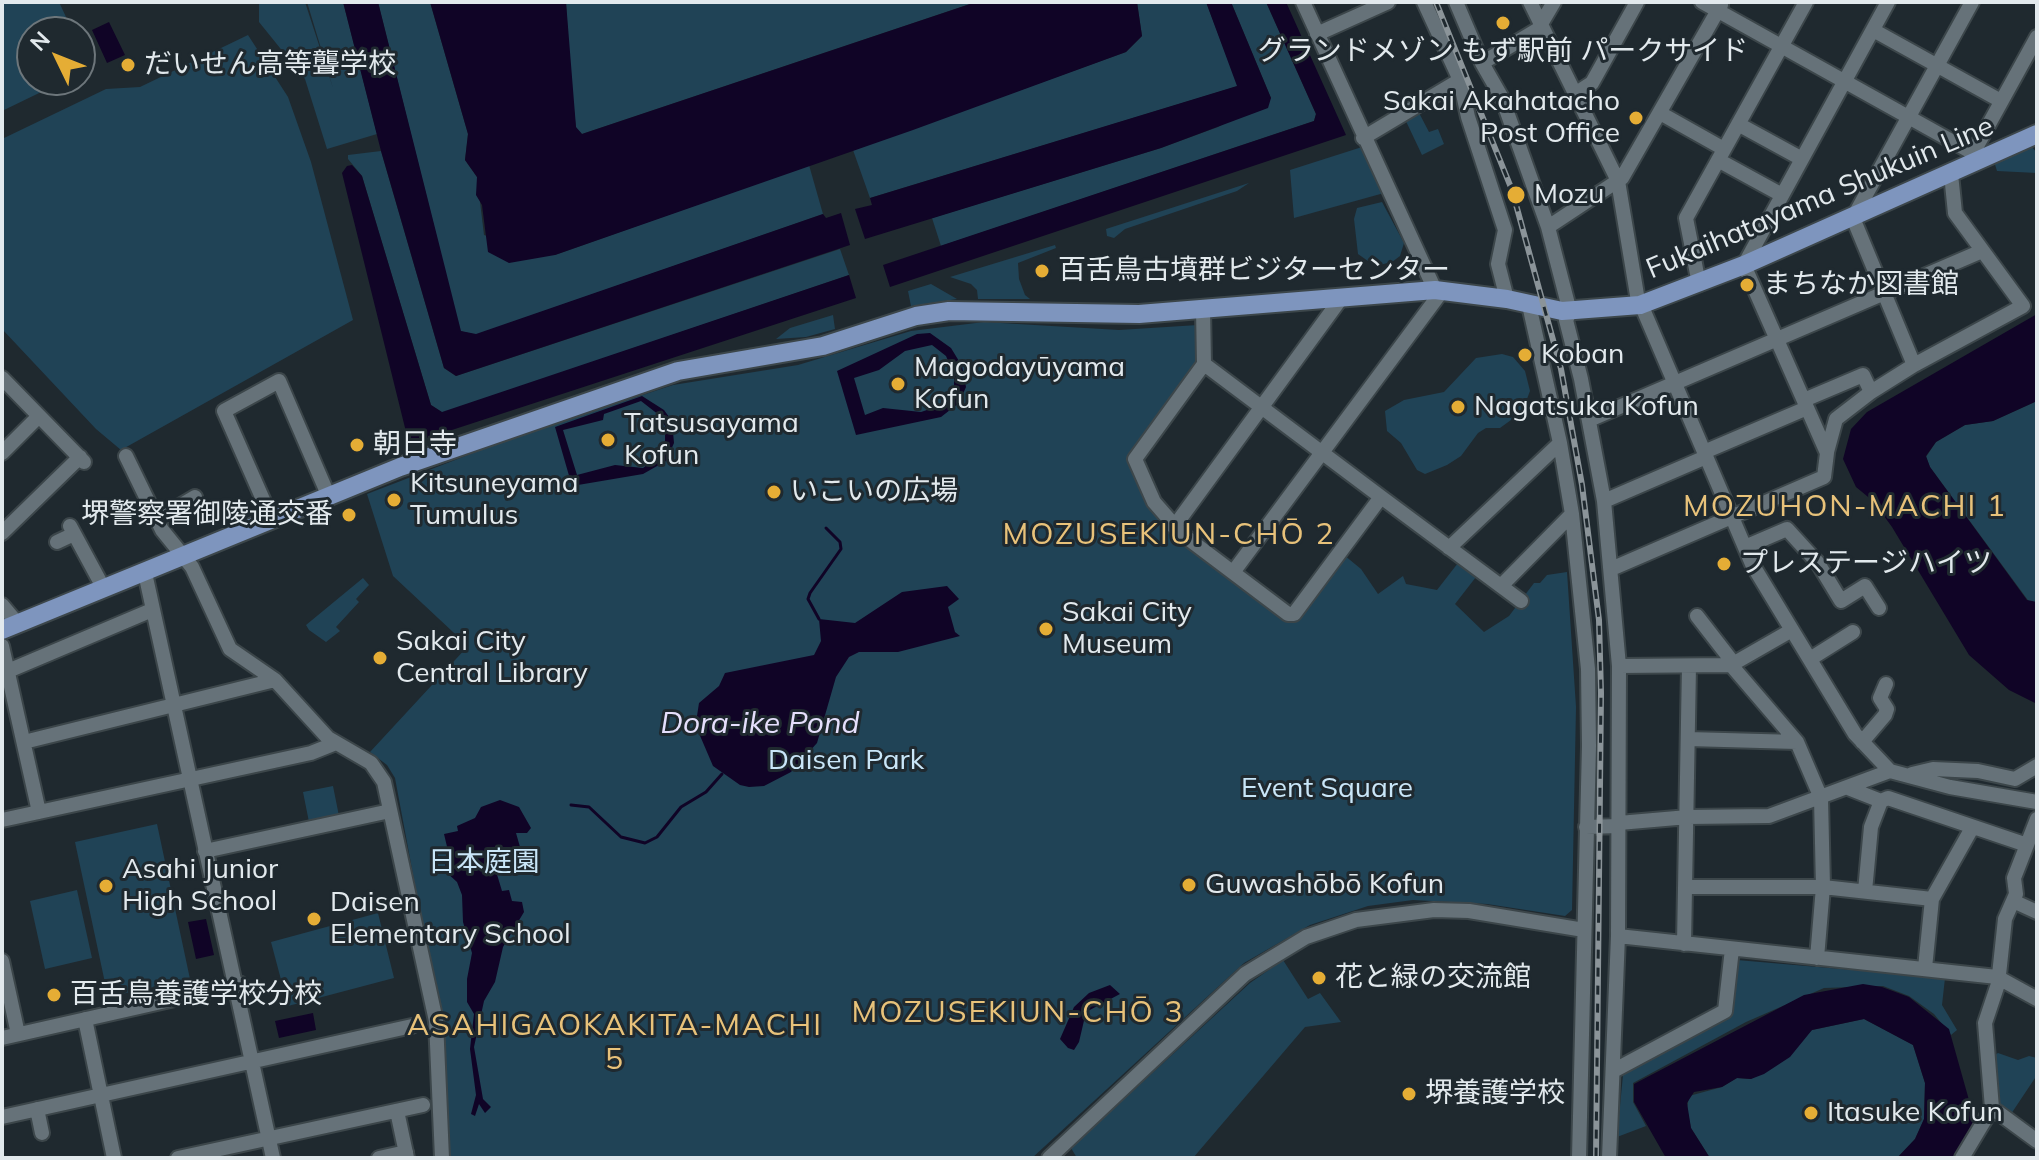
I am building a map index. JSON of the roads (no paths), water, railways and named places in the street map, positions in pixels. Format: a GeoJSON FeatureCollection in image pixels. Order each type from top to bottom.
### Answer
{"type":"FeatureCollection","features":[{"type":"Feature","properties":{"kind":"main road","name":"Fukaihatayama Shukuin Line"},"geometry":{"type":"LineString","coordinates":[[10,627],[455,447],[678,371],[823,346],[916,316],[949,311],[1139,314],[1438,291],[1507,299],[1570,312],[1640,305],[1744,265],[1951,174],[1974,158],[2037,134]]}},
{"type":"Feature","properties":{"kind":"street"},"geometry":{"type":"LineString","coordinates":[[1234,571],[1438,291],[1363,138],[1303,2]]}},
{"type":"Feature","properties":{"kind":"street"},"geometry":{"type":"LineString","coordinates":[[1317,34],[1388,2]]}},
{"type":"Feature","properties":{"kind":"street"},"geometry":{"type":"LineString","coordinates":[[1424,2],[1460,80],[1468,117],[1505,230],[1498,264],[1507,299]]}},
{"type":"Feature","properties":{"kind":"street"},"geometry":{"type":"LineString","coordinates":[[1456,2],[1482,63],[1502,98],[1548,227],[1570,312],[1566,320],[1604,501],[1619,666],[1618,936],[1609,1158]]}},
{"type":"Feature","properties":{"kind":"street"},"geometry":{"type":"LineString","coordinates":[[1530,2],[1618,181],[1640,305],[1755,572],[1862,742],[1890,771],[1950,787],[2037,802]]}},
{"type":"Feature","properties":{"kind":"street"},"geometry":{"type":"LineString","coordinates":[[1482,63],[1542,26],[1554,2]]}},
{"type":"Feature","properties":{"kind":"street"},"geometry":{"type":"LineString","coordinates":[[1575,94],[1592,83],[1637,2]]}},
{"type":"Feature","properties":{"kind":"street"},"geometry":{"type":"LineString","coordinates":[[1702,2],[1720,6],[1781,46],[1909,117],[1974,158],[2037,37]]}},
{"type":"Feature","properties":{"kind":"street"},"geometry":{"type":"LineString","coordinates":[[1699,284],[1686,218],[1806,2]]}},
{"type":"Feature","properties":{"kind":"street"},"geometry":{"type":"LineString","coordinates":[[1827,453],[1744,265],[1888,2]]}},
{"type":"Feature","properties":{"kind":"street"},"geometry":{"type":"LineString","coordinates":[[1914,365],[1853,218],[1972,2]]}},
{"type":"Feature","properties":{"kind":"street"},"geometry":{"type":"LineString","coordinates":[[1548,227],[1618,181],[1720,6]]}},
{"type":"Feature","properties":{"kind":"street"},"geometry":{"type":"LineString","coordinates":[[1873,30],[2001,101]]}},
{"type":"Feature","properties":{"kind":"street"},"geometry":{"type":"LineString","coordinates":[[1363,138],[1460,80]]}},
{"type":"Feature","properties":{"kind":"street"},"geometry":{"type":"LineString","coordinates":[[1660,113],[1782,195]]}},
{"type":"Feature","properties":{"kind":"street"},"geometry":{"type":"LineString","coordinates":[[1738,124],[1802,159]]}},
{"type":"Feature","properties":{"kind":"street"},"geometry":{"type":"LineString","coordinates":[[1611,569],[1824,477],[1836,419],[1914,365],[2023,306],[1951,205],[1951,174]]}},
{"type":"Feature","properties":{"kind":"street"},"geometry":{"type":"LineString","coordinates":[[1589,420],[1982,251]]}},
{"type":"Feature","properties":{"kind":"street"},"geometry":{"type":"LineString","coordinates":[[1174,527],[1342,297]]}},
{"type":"Feature","properties":{"kind":"street"},"geometry":{"type":"LineString","coordinates":[[1529,305],[1560,443],[1572,514],[1588,669],[1579,1158]]}},
{"type":"Feature","properties":{"kind":"street"},"geometry":{"type":"LineString","coordinates":[[1203,309],[1204,364],[1135,459],[1154,502],[1174,527],[1288,614],[1294,614],[1381,497]]}},
{"type":"Feature","properties":{"kind":"street"},"geometry":{"type":"LineString","coordinates":[[1204,364],[1261,410],[1521,601]]}},
{"type":"Feature","properties":{"kind":"street"},"geometry":{"type":"LineString","coordinates":[[1604,501],[1863,375],[1871,392]]}},
{"type":"Feature","properties":{"kind":"street"},"geometry":{"type":"LineString","coordinates":[[2,378],[82,459],[2,533]]}},
{"type":"Feature","properties":{"kind":"street"},"geometry":{"type":"LineString","coordinates":[[272,520],[224,411],[279,381],[329,497]]}},
{"type":"Feature","properties":{"kind":"street"},"geometry":{"type":"LineString","coordinates":[[2,453],[39,416]]}},
{"type":"Feature","properties":{"kind":"street"},"geometry":{"type":"LineString","coordinates":[[1449,548],[1560,443]]}},
{"type":"Feature","properties":{"kind":"street"},"geometry":{"type":"LineString","coordinates":[[126,456],[156,520],[185,557],[230,649],[275,680],[320,732],[362,756],[379,772],[436,1021],[442,1158]]}},
{"type":"Feature","properties":{"kind":"street"},"geometry":{"type":"LineString","coordinates":[[156,520],[195,497]]}},
{"type":"Feature","properties":{"kind":"street"},"geometry":{"type":"LineString","coordinates":[[1502,585],[1572,514]]}},
{"type":"Feature","properties":{"kind":"street"},"geometry":{"type":"LineString","coordinates":[[1745,547],[1787,529],[1818,563],[1841,601],[1865,586],[1879,608]]}},
{"type":"Feature","properties":{"kind":"street"},"geometry":{"type":"LineString","coordinates":[[57,542],[72,530],[104,589]]}},
{"type":"Feature","properties":{"kind":"street"},"geometry":{"type":"LineString","coordinates":[[145,573],[205,851],[238,984],[251,1062],[273,1158]]}},
{"type":"Feature","properties":{"kind":"street"},"geometry":{"type":"LineString","coordinates":[[2,605],[10,627]]}},
{"type":"Feature","properties":{"kind":"street"},"geometry":{"type":"LineString","coordinates":[[8,671],[152,610]]}},
{"type":"Feature","properties":{"kind":"street"},"geometry":{"type":"LineString","coordinates":[[1697,616],[1797,742],[1821,798],[1823,887],[1817,958]]}},
{"type":"Feature","properties":{"kind":"street"},"geometry":{"type":"LineString","coordinates":[[1619,666],[1733,665],[1792,630]]}},
{"type":"Feature","properties":{"kind":"street"},"geometry":{"type":"LineString","coordinates":[[1810,659],[1853,632]]}},
{"type":"Feature","properties":{"kind":"street"},"geometry":{"type":"LineString","coordinates":[[2,646],[39,812]]}},
{"type":"Feature","properties":{"kind":"street"},"geometry":{"type":"LineString","coordinates":[[1684,944],[1689,666]]}},
{"type":"Feature","properties":{"kind":"street"},"geometry":{"type":"LineString","coordinates":[[24,742],[275,680]]}},
{"type":"Feature","properties":{"kind":"street"},"geometry":{"type":"LineString","coordinates":[[1862,742],[1885,715],[1887,709],[1880,698],[1886,684]]}},
{"type":"Feature","properties":{"kind":"street"},"geometry":{"type":"LineString","coordinates":[[1688,739],[1797,742]]}},
{"type":"Feature","properties":{"kind":"street"},"geometry":{"type":"LineString","coordinates":[[2,820],[311,753],[336,743]]}},
{"type":"Feature","properties":{"kind":"street"},"geometry":{"type":"LineString","coordinates":[[1907,775],[1933,769],[1978,771],[2015,779],[2037,766]]}},
{"type":"Feature","properties":{"kind":"street"},"geometry":{"type":"LineString","coordinates":[[1586,827],[1688,817],[1769,816],[1890,771]]}},
{"type":"Feature","properties":{"kind":"street"},"geometry":{"type":"LineString","coordinates":[[1848,788],[1881,801],[1888,798],[2030,848]]}},
{"type":"Feature","properties":{"kind":"street"},"geometry":{"type":"LineString","coordinates":[[1865,891],[1871,827],[1881,801]]}},
{"type":"Feature","properties":{"kind":"street"},"geometry":{"type":"LineString","coordinates":[[205,851],[390,811]]}},
{"type":"Feature","properties":{"kind":"street"},"geometry":{"type":"LineString","coordinates":[[1962,1158],[1992,1108],[1985,1023],[1992,1010],[2005,919],[2016,894],[2014,878],[2030,848],[2037,819]]}},
{"type":"Feature","properties":{"kind":"street"},"geometry":{"type":"LineString","coordinates":[[1925,968],[1932,899],[1972,828]]}},
{"type":"Feature","properties":{"kind":"street"},"geometry":{"type":"LineString","coordinates":[[1687,887],[1823,887],[1932,899]]}},
{"type":"Feature","properties":{"kind":"street"},"geometry":{"type":"LineString","coordinates":[[2013,901],[2037,912]]}},
{"type":"Feature","properties":{"kind":"street"},"geometry":{"type":"LineString","coordinates":[[1049,1158],[1245,974],[1306,937],[1356,920],[1434,910],[1469,911],[1584,930]]}},
{"type":"Feature","properties":{"kind":"street"},"geometry":{"type":"LineString","coordinates":[[1618,936],[1997,977],[2037,999]]}},
{"type":"Feature","properties":{"kind":"street"},"geometry":{"type":"LineString","coordinates":[[1613,1071],[1725,1011],[1732,949]]}},
{"type":"Feature","properties":{"kind":"street"},"geometry":{"type":"LineString","coordinates":[[2,961],[18,1034]]}},
{"type":"Feature","properties":{"kind":"street"},"geometry":{"type":"LineString","coordinates":[[2,1038],[238,984]]}},
{"type":"Feature","properties":{"kind":"street"},"geometry":{"type":"LineString","coordinates":[[85,1019],[114,1158]]}},
{"type":"Feature","properties":{"kind":"street"},"geometry":{"type":"LineString","coordinates":[[2,1117],[412,1026]]}},
{"type":"Feature","properties":{"kind":"street"},"geometry":{"type":"LineString","coordinates":[[178,1158],[423,1105]]}},
{"type":"Feature","properties":{"kind":"street"},"geometry":{"type":"LineString","coordinates":[[1992,1108],[2037,1141]]}},
{"type":"Feature","properties":{"kind":"street"},"geometry":{"type":"LineString","coordinates":[[37,1109],[42,1133]]}},
{"type":"Feature","properties":{"kind":"street"},"geometry":{"type":"LineString","coordinates":[[379,1158],[406,1155],[397,1111]]}},
{"type":"Feature","properties":{"kind":"street"},"geometry":{"type":"LineString","coordinates":[[1062,1146],[1072,1158]]}},
{"type":"Feature","properties":{"kind":"water"},"geometry":{"type":"Polygon","coordinates":[[[343,2],[378,2],[461,331],[476,334],[823,214],[826,218],[841,213],[850,245],[456,376],[444,368],[381,151],[343,2]]]}},
{"type":"Feature","properties":{"kind":"water"},"geometry":{"type":"Polygon","coordinates":[[[430,2],[566,2],[576,127],[582,134],[976,2],[1137,2],[1142,36],[1126,52],[913,130],[555,255],[509,263],[488,252],[482,205],[476,195],[477,177],[465,160],[468,134],[430,2]]]}},
{"type":"Feature","properties":{"kind":"water"},"geometry":{"type":"Polygon","coordinates":[[[1206,2],[1231,2],[1271,98],[1268,108],[1161,148],[865,239],[855,209],[872,205],[870,198],[1237,86],[1206,2]]]}},
{"type":"Feature","properties":{"kind":"water"},"geometry":{"type":"Polygon","coordinates":[[[1266,2],[1286,2],[1346,135],[890,287],[883,265],[1314,121],[1316,114],[1266,2]]]}},
{"type":"Feature","properties":{"kind":"water"},"geometry":{"type":"Polygon","coordinates":[[[109,22],[125,55],[107,63],[96,39],[96,28],[109,22]]]}},
{"type":"Feature","properties":{"kind":"water"},"geometry":{"type":"Polygon","coordinates":[[[352,165],[362,176],[431,405],[442,412],[849,275],[856,298],[409,444],[342,173],[352,165]]]}},
{"type":"Feature","properties":{"kind":"water"},"geometry":{"type":"Polygon","coordinates":[[[2037,314],[2037,401],[1993,421],[1965,425],[1936,442],[1926,456],[1930,467],[2027,600],[2037,602],[2037,704],[2009,690],[1969,655],[1892,527],[1873,501],[1856,487],[1843,459],[1851,429],[1867,412],[2037,314]]]}},
{"type":"Feature","properties":{"kind":"water"},"geometry":{"type":"Polygon","coordinates":[[[930,333],[951,348],[962,366],[966,387],[959,403],[941,417],[856,435],[837,371],[917,334],[930,333]],[[932,345],[905,351],[879,370],[854,378],[865,415],[883,408],[921,412],[945,404],[954,388],[954,375],[946,356],[932,345]]]}},
{"type":"Feature","properties":{"kind":"water"},"geometry":{"type":"Polygon","coordinates":[[[642,396],[664,410],[672,421],[674,443],[666,461],[643,474],[572,486],[555,427],[642,396]],[[641,401],[604,414],[603,420],[563,430],[577,475],[615,465],[643,468],[661,454],[665,444],[665,426],[659,415],[641,401]]]}},
{"type":"Feature","properties":{"kind":"water","name":"Dora-ike Pond"},"geometry":{"type":"Polygon","coordinates":[[[947,586],[959,599],[948,607],[955,632],[960,636],[898,652],[859,652],[849,657],[836,677],[817,743],[791,772],[764,786],[749,787],[740,785],[713,766],[698,731],[697,716],[699,703],[719,686],[725,673],[814,655],[821,641],[819,619],[855,623],[902,592],[947,586]]]}},
{"type":"Feature","properties":{"kind":"water"},"geometry":{"type":"Polygon","coordinates":[[[500,800],[519,807],[531,828],[527,833],[516,833],[520,847],[492,858],[502,891],[509,890],[512,901],[522,902],[524,912],[503,947],[495,982],[484,1001],[474,1047],[483,1099],[491,1107],[485,1113],[479,1104],[475,1116],[471,1114],[476,1095],[470,1049],[474,1014],[467,1002],[472,953],[463,922],[462,895],[457,882],[446,872],[445,857],[449,855],[444,834],[458,831],[457,826],[475,818],[481,807],[500,800]]]}},
{"type":"Feature","properties":{"kind":"water"},"geometry":{"type":"Polygon","coordinates":[[[206,919],[214,955],[196,959],[188,922],[206,919]]]}},
{"type":"Feature","properties":{"kind":"water"},"geometry":{"type":"Polygon","coordinates":[[[1863,984],[1909,997],[1949,1029],[1976,1125],[1955,1158],[1897,1158],[1915,1139],[1924,1119],[1925,1083],[1913,1045],[1864,1019],[1812,1030],[1790,1057],[1764,1074],[1751,1079],[1737,1078],[1722,1087],[1694,1092],[1687,1103],[1691,1128],[1710,1158],[1666,1158],[1634,1102],[1634,1084],[1804,995],[1863,984]]]}},
{"type":"Feature","properties":{"kind":"water"},"geometry":{"type":"Polygon","coordinates":[[[1110,985],[1120,994],[1086,1012],[1079,1042],[1074,1050],[1068,1048],[1060,1039],[1074,1007],[1089,993],[1110,985]]]}},
{"type":"Feature","properties":{"kind":"water"},"geometry":{"type":"Polygon","coordinates":[[[313,1013],[316,1030],[279,1038],[275,1021],[313,1013]]]}},
{"type":"Feature","properties":{"kind":"waterway"},"geometry":{"type":"LineString","coordinates":[[819,619],[808,599],[841,549],[840,542],[826,528]]}},
{"type":"Feature","properties":{"kind":"waterway"},"geometry":{"type":"LineString","coordinates":[[571,805],[589,807],[621,837],[645,843],[657,837],[681,807],[706,792],[722,774]]}},
{"type":"Feature","properties":{"kind":"railway"},"geometry":{"type":"LineString","coordinates":[[1436,2],[1512,190],[1561,369],[1582,485],[1599,620],[1601,693],[1596,1158]]}},
{"type":"Feature","properties":{"kind":"place","name":"グランドメゾン もず駅前 パークサイド"},"geometry":{"type":"Point","coordinates":[1503,23]}},
{"type":"Feature","properties":{"kind":"place","name":"だいせん高等聾学校"},"geometry":{"type":"Point","coordinates":[128,65]}},
{"type":"Feature","properties":{"kind":"place","name":"Sakai Akahatacho Post Office"},"geometry":{"type":"Point","coordinates":[1636,118]}},
{"type":"Feature","properties":{"kind":"place","name":"Mozu"},"geometry":{"type":"Point","coordinates":[1516,195]}},
{"type":"Feature","properties":{"kind":"place","name":"百舌鳥古墳群ビジターセンター"},"geometry":{"type":"Point","coordinates":[1042,271]}},
{"type":"Feature","properties":{"kind":"place","name":"まちなか図書館"},"geometry":{"type":"Point","coordinates":[1747,285]}},
{"type":"Feature","properties":{"kind":"place","name":"Koban"},"geometry":{"type":"Point","coordinates":[1525,355]}},
{"type":"Feature","properties":{"kind":"place","name":"Magodayūyama Kofun"},"geometry":{"type":"Point","coordinates":[898,384]}},
{"type":"Feature","properties":{"kind":"place","name":"Nagatsuka Kofun"},"geometry":{"type":"Point","coordinates":[1458,407]}},
{"type":"Feature","properties":{"kind":"place","name":"Tatsusayama Kofun"},"geometry":{"type":"Point","coordinates":[608,440]}},
{"type":"Feature","properties":{"kind":"place","name":"朝日寺"},"geometry":{"type":"Point","coordinates":[357,445]}},
{"type":"Feature","properties":{"kind":"place","name":"いこいの広場"},"geometry":{"type":"Point","coordinates":[774,492]}},
{"type":"Feature","properties":{"kind":"place","name":"Kitsuneyama Tumulus"},"geometry":{"type":"Point","coordinates":[394,500]}},
{"type":"Feature","properties":{"kind":"place","name":"堺警察署御陵通交番"},"geometry":{"type":"Point","coordinates":[349,515]}},
{"type":"Feature","properties":{"kind":"place","name":"プレステージハイツ"},"geometry":{"type":"Point","coordinates":[1724,564]}},
{"type":"Feature","properties":{"kind":"place","name":"Sakai City Museum"},"geometry":{"type":"Point","coordinates":[1046,629]}},
{"type":"Feature","properties":{"kind":"place","name":"Sakai City Central Library"},"geometry":{"type":"Point","coordinates":[380,658]}},
{"type":"Feature","properties":{"kind":"place","name":"Guwashōbō Kofun"},"geometry":{"type":"Point","coordinates":[1189,885]}},
{"type":"Feature","properties":{"kind":"place","name":"Asahi Junior High School"},"geometry":{"type":"Point","coordinates":[106,886]}},
{"type":"Feature","properties":{"kind":"place","name":"Daisen Elementary School"},"geometry":{"type":"Point","coordinates":[314,919]}},
{"type":"Feature","properties":{"kind":"place","name":"花と緑の交流館"},"geometry":{"type":"Point","coordinates":[1319,978]}},
{"type":"Feature","properties":{"kind":"place","name":"百舌鳥養護学校分校"},"geometry":{"type":"Point","coordinates":[54,995]}},
{"type":"Feature","properties":{"kind":"place","name":"堺養護学校"},"geometry":{"type":"Point","coordinates":[1409,1094]}},
{"type":"Feature","properties":{"kind":"place","name":"Itasuke Kofun"},"geometry":{"type":"Point","coordinates":[1811,1113]}},
{"type":"Feature","properties":{"kind":"district","name":"MOZUHON-MACHI 1"},"geometry":{"type":"Point","coordinates":[1845,507]}},
{"type":"Feature","properties":{"kind":"district","name":"MOZUSEKIUN-CHŌ 2"},"geometry":{"type":"Point","coordinates":[1169,535]}},
{"type":"Feature","properties":{"kind":"district","name":"MOZUSEKIUN-CHŌ 3"},"geometry":{"type":"Point","coordinates":[1018,1013]}},
{"type":"Feature","properties":{"kind":"district","name":"ASAHIGAOKAKITA-MACHI 5"},"geometry":{"type":"Point","coordinates":[615,1043]}},
{"type":"Feature","properties":{"kind":"park label","name":"Daisen Park"},"geometry":{"type":"Point","coordinates":[846,761]}},
{"type":"Feature","properties":{"kind":"park label","name":"Event Square"},"geometry":{"type":"Point","coordinates":[1327,789]}},
{"type":"Feature","properties":{"kind":"park label","name":"日本庭園"},"geometry":{"type":"Point","coordinates":[484,863]}}]}
